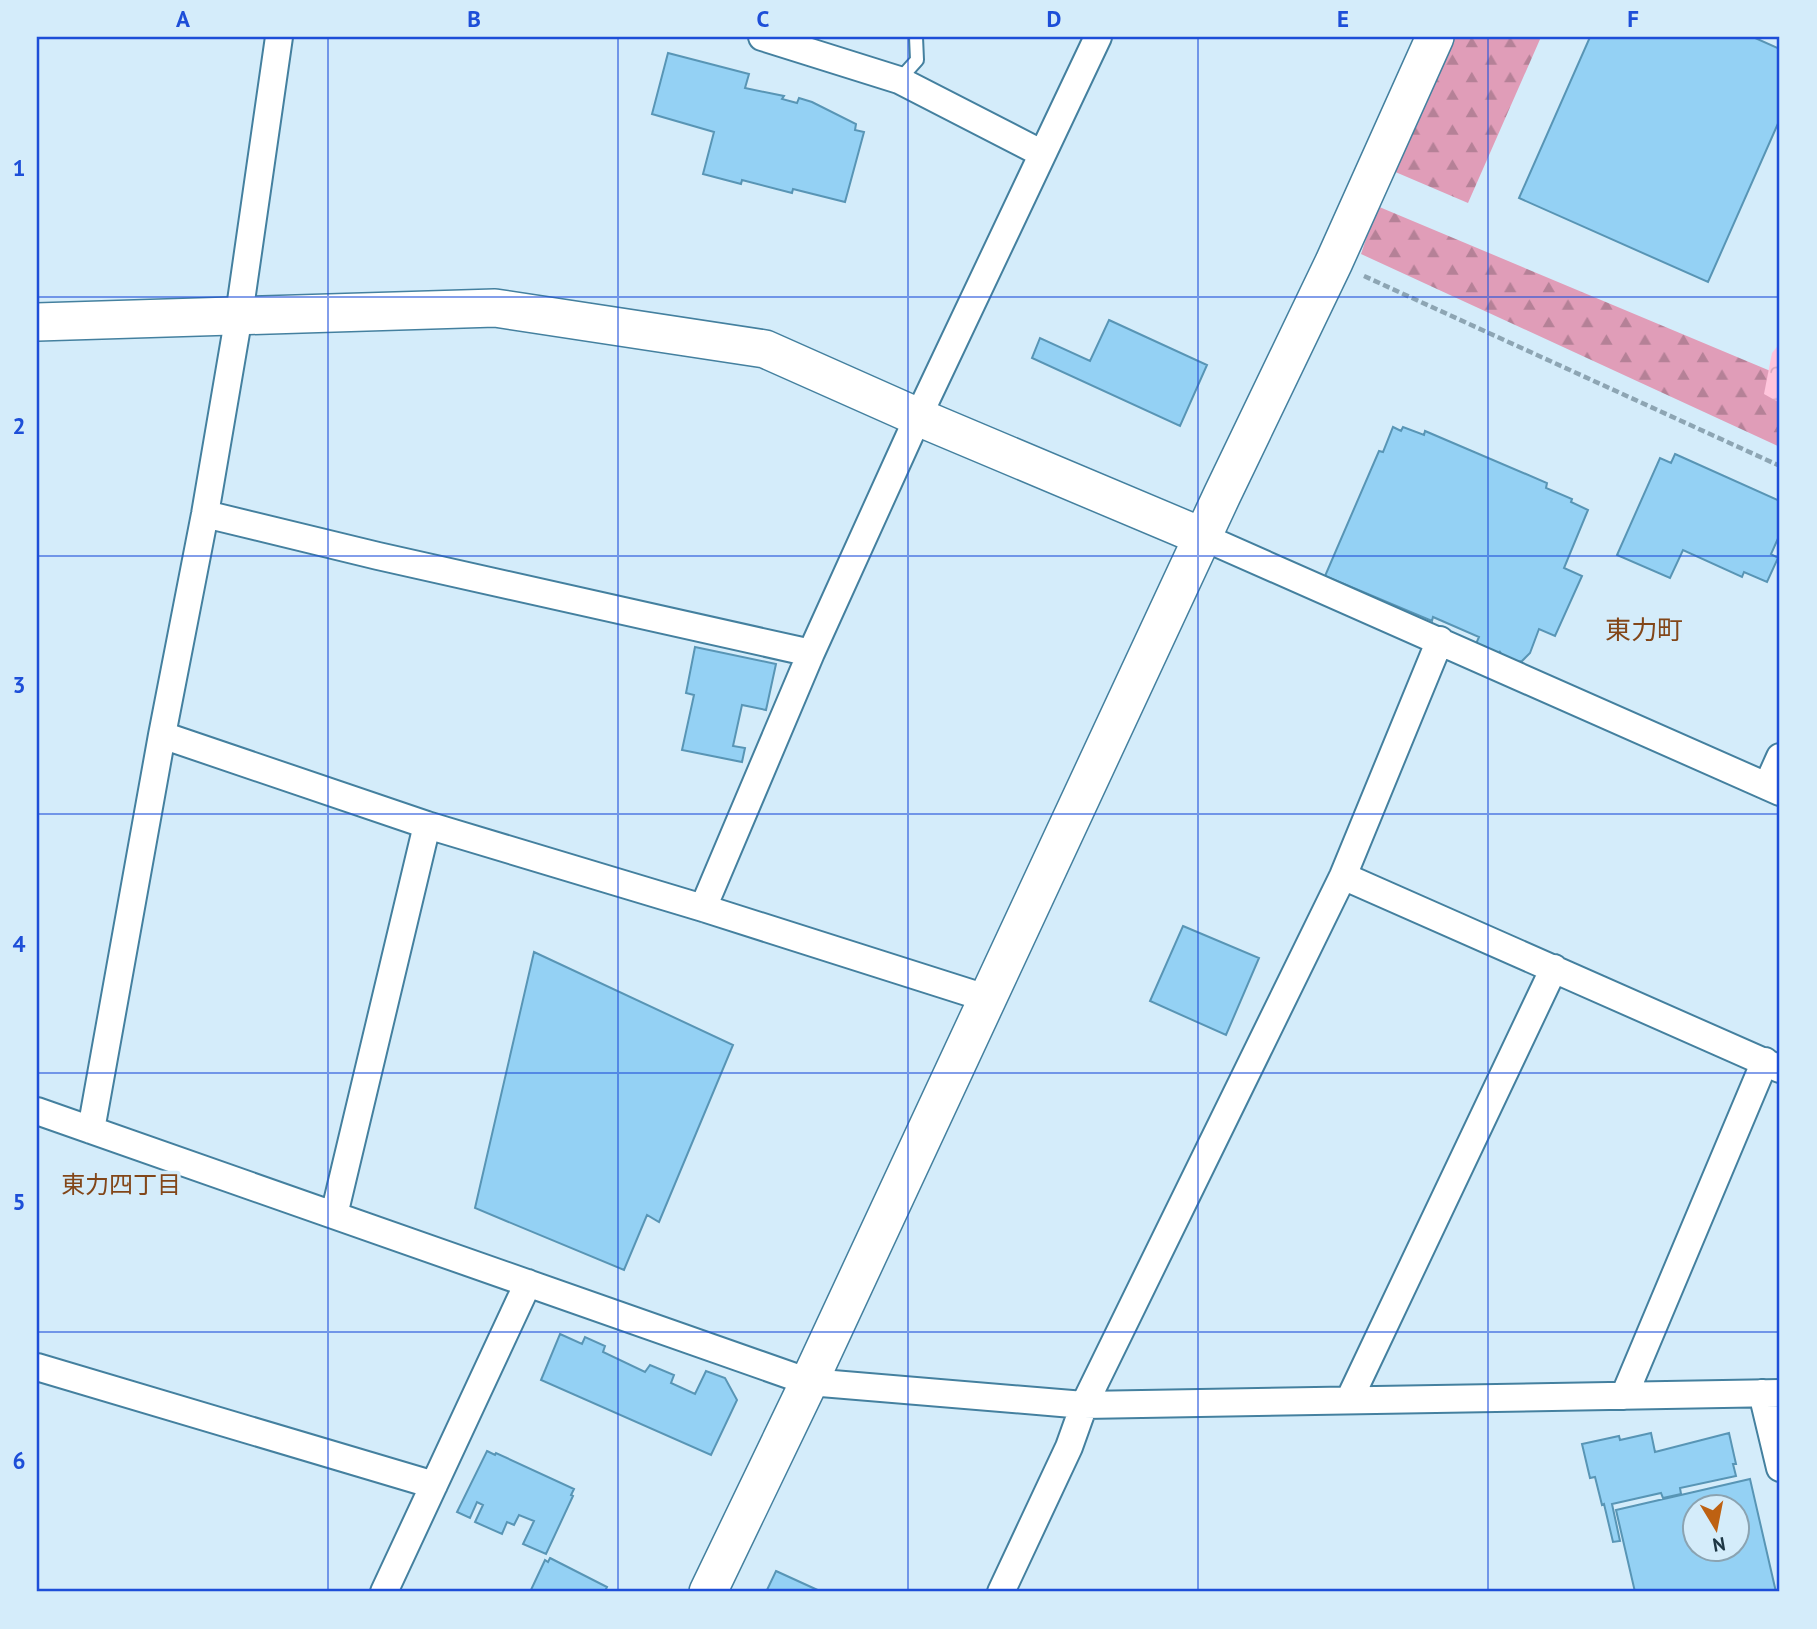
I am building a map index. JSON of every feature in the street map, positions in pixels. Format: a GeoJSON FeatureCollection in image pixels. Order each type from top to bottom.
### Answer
{"type":"FeatureCollection","features":[{"type":"Feature","properties":{"kind":"street"},"geometry":{"type":"LineString","coordinates":[[91,1130],[205,514],[239,315],[279,37]]}},
{"type":"Feature","properties":{"kind":"street"},"geometry":{"type":"LineString","coordinates":[[762,37],[899,80],[1041,153]]}},
{"type":"Feature","properties":{"kind":"street"},"geometry":{"type":"LineString","coordinates":[[703,908],[811,653],[918,417],[1098,37]]}},
{"type":"Feature","properties":{"kind":"street"},"geometry":{"type":"LineString","coordinates":[[708,1592],[1334,262],[1435,37]]}},
{"type":"Feature","properties":{"kind":"street"},"geometry":{"type":"LineString","coordinates":[[37,322],[495,308],[765,349],[1440,640],[1774,789],[1780,757]]}},
{"type":"Feature","properties":{"kind":"street"},"geometry":{"type":"LineString","coordinates":[[205,514],[378,556],[811,653]]}},
{"type":"Feature","properties":{"kind":"street"},"geometry":{"type":"LineString","coordinates":[[1001,1592],[1069,1447],[1084,1405],[1343,876],[1440,640]]}},
{"type":"Feature","properties":{"kind":"street"},"geometry":{"type":"LineString","coordinates":[[162,735],[427,825],[703,908],[986,998]]}},
{"type":"Feature","properties":{"kind":"street"},"geometry":{"type":"LineString","coordinates":[[334,1215],[427,825]]}},
{"type":"Feature","properties":{"kind":"street"},"geometry":{"type":"LineString","coordinates":[[1343,876],[1773,1065],[1624,1396]]}},
{"type":"Feature","properties":{"kind":"street"},"geometry":{"type":"LineString","coordinates":[[1349,1400],[1554,968]]}},
{"type":"Feature","properties":{"kind":"street"},"geometry":{"type":"LineString","coordinates":[[37,1111],[809,1381],[1084,1405],[1771,1393],[1780,1468]]}},
{"type":"Feature","properties":{"kind":"street"},"geometry":{"type":"LineString","coordinates":[[384,1592],[528,1283]]}},
{"type":"Feature","properties":{"kind":"street"},"geometry":{"type":"LineString","coordinates":[[37,1367],[434,1485]]}},
{"type":"Feature","properties":{"kind":"lane"},"geometry":{"type":"LineString","coordinates":[[899,80],[917,60],[916,37]]}},
{"type":"Feature","properties":{"kind":"path"},"geometry":{"type":"LineString","coordinates":[[1334,262],[1780,466]]}},
{"type":"Feature","properties":{"kind":"green space"},"geometry":{"type":"Polygon","coordinates":[[[1452,37],[1541,37],[1468,203],[1393,171],[1452,37]]]}},
{"type":"Feature","properties":{"kind":"green space"},"geometry":{"type":"Polygon","coordinates":[[[1377,206],[1780,375],[1780,447],[1361,254],[1377,206]]]}},
{"type":"Feature","properties":{"kind":"green space"},"geometry":{"type":"Polygon","coordinates":[[[1780,343],[1780,403],[1764,394],[1772,353],[1780,343]]]}},
{"type":"Feature","properties":{"kind":"building"},"geometry":{"type":"Polygon","coordinates":[[[1590,37],[1753,37],[1780,49],[1780,119],[1708,282],[1519,198],[1590,37]]]}},
{"type":"Feature","properties":{"kind":"building"},"geometry":{"type":"Polygon","coordinates":[[[668,53],[749,74],[745,88],[784,96],[782,99],[797,103],[799,98],[812,102],[856,124],[855,130],[864,132],[845,202],[793,189],[792,193],[742,180],[741,184],[703,174],[714,132],[652,114],[668,53]]]}},
{"type":"Feature","properties":{"kind":"building"},"geometry":{"type":"Polygon","coordinates":[[[1109,320],[1207,365],[1180,426],[1032,358],[1040,338],[1090,361],[1109,320]]]}},
{"type":"Feature","properties":{"kind":"building"},"geometry":{"type":"Polygon","coordinates":[[[1393,427],[1401,431],[1403,427],[1424,435],[1425,431],[1547,483],[1546,488],[1572,499],[1571,502],[1588,510],[1564,568],[1582,576],[1555,636],[1539,629],[1530,653],[1522,661],[1508,664],[1500,652],[1494,665],[1471,655],[1479,637],[1433,617],[1432,621],[1325,576],[1379,451],[1383,452],[1393,427]]]}},
{"type":"Feature","properties":{"kind":"building"},"geometry":{"type":"Polygon","coordinates":[[[1675,454],[1780,501],[1780,534],[1771,554],[1778,558],[1767,582],[1744,572],[1742,577],[1683,550],[1670,578],[1617,555],[1660,458],[1671,463],[1675,454]]]}},
{"type":"Feature","properties":{"kind":"building"},"geometry":{"type":"Polygon","coordinates":[[[695,647],[776,664],[766,710],[742,705],[733,746],[745,748],[742,762],[682,750],[694,695],[686,693],[695,647]]]}},
{"type":"Feature","properties":{"kind":"building"},"geometry":{"type":"Polygon","coordinates":[[[1183,926],[1259,958],[1226,1035],[1150,1001],[1183,926]]]}},
{"type":"Feature","properties":{"kind":"building"},"geometry":{"type":"Polygon","coordinates":[[[534,952],[733,1045],[659,1222],[647,1215],[624,1270],[475,1208],[534,952]]]}},
{"type":"Feature","properties":{"kind":"building"},"geometry":{"type":"Polygon","coordinates":[[[560,1334],[582,1344],[585,1337],[605,1346],[603,1352],[645,1372],[650,1365],[674,1375],[671,1383],[695,1394],[706,1371],[725,1378],[737,1400],[711,1455],[541,1380],[560,1334]]]}},
{"type":"Feature","properties":{"kind":"building"},"geometry":{"type":"Polygon","coordinates":[[[1651,1433],[1655,1452],[1729,1433],[1736,1476],[1680,1488],[1680,1494],[1663,1498],[1661,1493],[1612,1504],[1620,1541],[1613,1542],[1604,1504],[1602,1505],[1595,1477],[1590,1478],[1582,1444],[1619,1436],[1620,1440],[1651,1433]]]}},
{"type":"Feature","properties":{"kind":"building"},"geometry":{"type":"Polygon","coordinates":[[[487,1451],[574,1489],[546,1554],[523,1544],[534,1521],[519,1515],[514,1525],[507,1522],[502,1534],[475,1522],[483,1505],[477,1502],[470,1518],[457,1512],[487,1451]]]}},
{"type":"Feature","properties":{"kind":"building"},"geometry":{"type":"Polygon","coordinates":[[[1750,1479],[1776,1592],[1635,1592],[1616,1510],[1680,1495],[1680,1562],[1750,1562],[1750,1492],[1694,1492],[1750,1479]]]}},
{"type":"Feature","properties":{"kind":"building"},"geometry":{"type":"Polygon","coordinates":[[[550,1558],[607,1587],[605,1591],[608,1592],[530,1592],[545,1560],[548,1562],[550,1558]]]}},
{"type":"Feature","properties":{"kind":"building"},"geometry":{"type":"Polygon","coordinates":[[[776,1571],[822,1592],[766,1592],[776,1571]]]}},
{"type":"Feature","properties":{"kind":"district","name":"東力町"},"geometry":{"type":"Point","coordinates":[1644,629]}},
{"type":"Feature","properties":{"kind":"district","name":"東力四丁目"},"geometry":{"type":"Point","coordinates":[121,1184]}}]}
